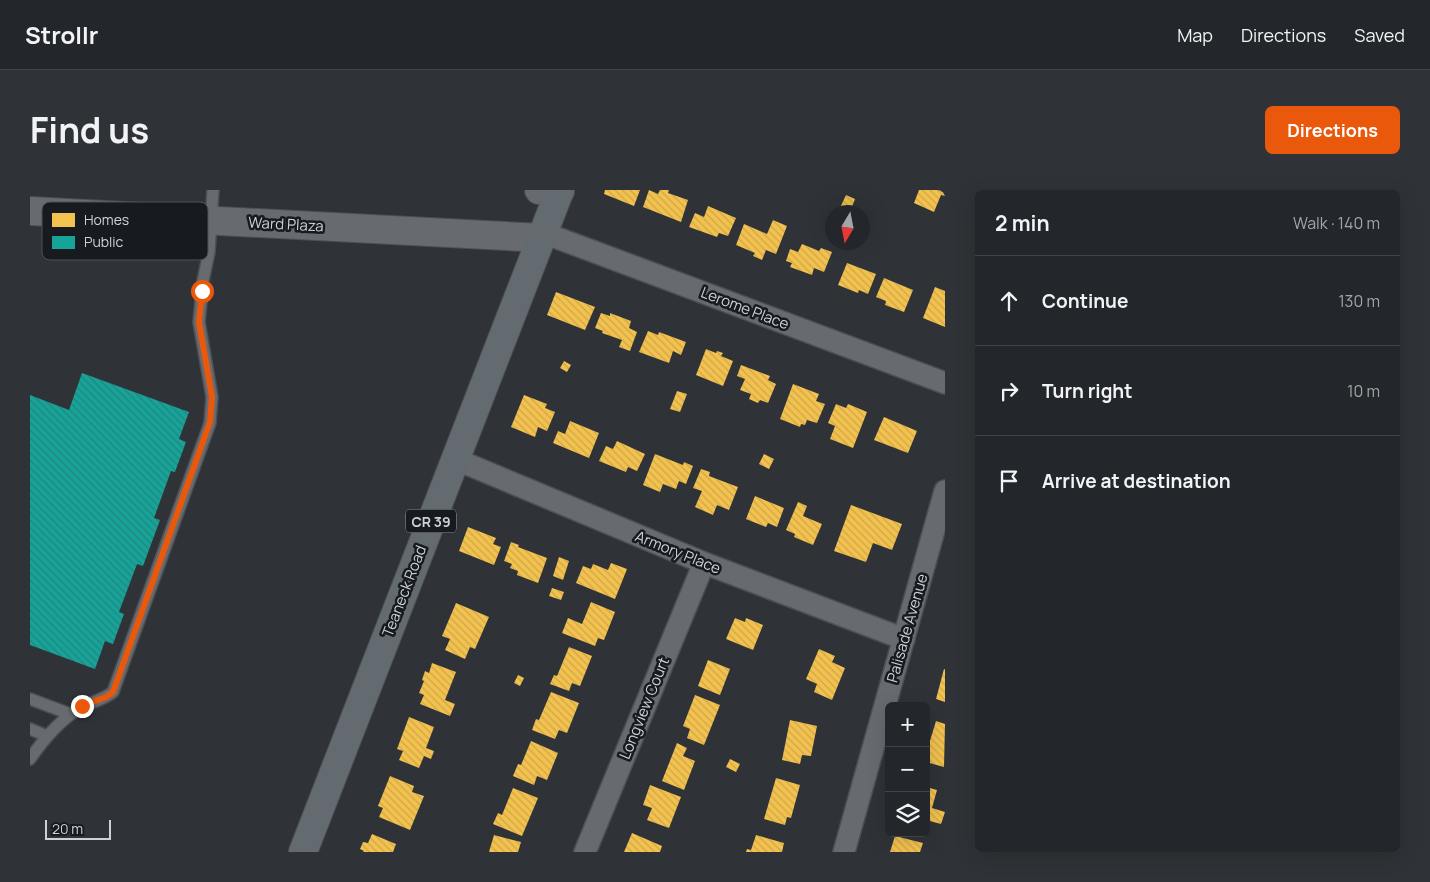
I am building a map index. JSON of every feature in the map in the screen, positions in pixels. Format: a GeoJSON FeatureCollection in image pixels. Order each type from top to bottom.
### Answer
{"type":"FeatureCollection","features":[{"type":"Feature","properties":{"kind":"main road","name":"Teaneck Road"},"geometry":{"type":"LineString","coordinates":[[303,852],[543,235],[553,190]]}},
{"type":"Feature","properties":{"kind":"street","name":"Ward Plaza"},"geometry":{"type":"LineString","coordinates":[[208,221],[543,235]]}},
{"type":"Feature","properties":{"kind":"street","name":"Lerome Place"},"geometry":{"type":"LineString","coordinates":[[543,235],[945,383]]}},
{"type":"Feature","properties":{"kind":"street","name":"Armory Place"},"geometry":{"type":"LineString","coordinates":[[455,459],[704,563],[904,639]]}},
{"type":"Feature","properties":{"kind":"street","name":"Palisade Avenue"},"geometry":{"type":"LineString","coordinates":[[844,852],[945,491]]}},
{"type":"Feature","properties":{"kind":"street","name":"Longview Court"},"geometry":{"type":"LineString","coordinates":[[585,852],[704,563]]}},
{"type":"Feature","properties":{"kind":"lane"},"geometry":{"type":"LineString","coordinates":[[208,257],[213,190]]}},
{"type":"Feature","properties":{"kind":"lane"},"geometry":{"type":"LineString","coordinates":[[30,759],[47,736],[70,714],[82,706],[106,697],[113,692],[210,422],[212,397],[199,322],[203,281],[207,260]]}},
{"type":"Feature","properties":{"kind":"lane"},"geometry":{"type":"LineString","coordinates":[[30,699],[70,714]]}},
{"type":"Feature","properties":{"kind":"lane"},"geometry":{"type":"LineString","coordinates":[[30,729],[47,736]]}},
{"type":"Feature","properties":{"kind":"building: Homes"},"geometry":{"type":"Polygon","coordinates":[[[605,190],[640,190],[634,206],[604,194],[605,190]]]}},
{"type":"Feature","properties":{"kind":"building: Homes"},"geometry":{"type":"Polygon","coordinates":[[[649,190],[658,194],[660,190],[669,190],[668,193],[688,200],[681,222],[643,207],[649,190]]]}},
{"type":"Feature","properties":{"kind":"building: Homes"},"geometry":{"type":"Polygon","coordinates":[[[919,190],[945,190],[945,196],[941,195],[934,212],[914,203],[919,190]]]}},
{"type":"Feature","properties":{"kind":"building: Homes"},"geometry":{"type":"Polygon","coordinates":[[[846,195],[855,199],[853,205],[841,205],[846,195]]]}},
{"type":"Feature","properties":{"kind":"building: Homes"},"geometry":{"type":"Polygon","coordinates":[[[708,206],[736,218],[728,236],[719,233],[717,237],[689,227],[695,213],[704,217],[708,206]]]}},
{"type":"Feature","properties":{"kind":"building: Homes"},"geometry":{"type":"Polygon","coordinates":[[[773,220],[787,226],[776,254],[766,250],[762,260],[753,256],[755,253],[736,245],[744,224],[767,234],[773,220]]]}},
{"type":"Feature","properties":{"kind":"building: Homes"},"geometry":{"type":"Polygon","coordinates":[[[802,244],[819,251],[821,248],[832,252],[824,272],[814,268],[812,275],[790,267],[792,263],[786,261],[790,249],[798,252],[802,244]]]}},
{"type":"Feature","properties":{"kind":"building: Homes"},"geometry":{"type":"Polygon","coordinates":[[[847,263],[876,274],[868,294],[859,290],[858,293],[838,285],[847,263]]]}},
{"type":"Feature","properties":{"kind":"building: Homes"},"geometry":{"type":"Polygon","coordinates":[[[884,278],[913,290],[904,312],[885,305],[886,301],[876,297],[884,278]]]}},
{"type":"Feature","properties":{"kind":"building: Homes"},"geometry":{"type":"Polygon","coordinates":[[[935,287],[945,291],[945,327],[923,318],[935,287]]]}},
{"type":"Feature","properties":{"kind":"building: Homes"},"geometry":{"type":"Polygon","coordinates":[[[556,292],[595,307],[585,330],[547,315],[556,292]]]}},
{"type":"Feature","properties":{"kind":"building: Homes"},"geometry":{"type":"Polygon","coordinates":[[[601,313],[610,316],[610,313],[631,321],[629,328],[637,332],[630,351],[619,347],[622,340],[602,333],[603,331],[595,328],[601,313]]]}},
{"type":"Feature","properties":{"kind":"building: Homes"},"geometry":{"type":"Polygon","coordinates":[[[648,331],[658,335],[659,332],[686,342],[681,355],[673,351],[669,363],[639,352],[648,331]]]}},
{"type":"Feature","properties":{"kind":"building: Homes"},"geometry":{"type":"Polygon","coordinates":[[[706,349],[716,353],[717,351],[723,353],[721,356],[733,361],[723,386],[696,375],[706,349]]]}},
{"type":"Feature","properties":{"kind":"building: Homes"},"geometry":{"type":"Polygon","coordinates":[[[564,361],[571,365],[567,372],[560,368],[564,361]]]}},
{"type":"Feature","properties":{"kind":"building: Homes"},"geometry":{"type":"Polygon","coordinates":[[[741,365],[770,376],[768,380],[776,384],[768,403],[760,400],[758,403],[749,399],[751,394],[740,390],[745,379],[737,376],[741,365]]]}},
{"type":"Feature","properties":{"kind":"building: Homes"},"geometry":{"type":"Polygon","coordinates":[[[793,384],[819,394],[816,401],[825,404],[817,423],[807,420],[805,425],[801,424],[800,427],[780,419],[793,384]]]}},
{"type":"Feature","properties":{"kind":"building: Homes"},"geometry":{"type":"Polygon","coordinates":[[[677,391],[687,394],[680,412],[670,409],[677,391]]]}},
{"type":"Feature","properties":{"kind":"building: Homes"},"geometry":{"type":"Polygon","coordinates":[[[524,395],[547,404],[545,408],[555,412],[547,431],[538,427],[535,437],[511,427],[524,395]]]}},
{"type":"Feature","properties":{"kind":"building: Homes"},"geometry":{"type":"Polygon","coordinates":[[[836,404],[846,408],[848,404],[867,412],[853,448],[830,439],[835,426],[828,423],[836,404]]]}},
{"type":"Feature","properties":{"kind":"building: Homes"},"geometry":{"type":"Polygon","coordinates":[[[884,417],[917,431],[908,453],[874,440],[884,417]]]}},
{"type":"Feature","properties":{"kind":"building: Homes"},"geometry":{"type":"Polygon","coordinates":[[[570,421],[599,433],[589,458],[553,443],[558,431],[565,434],[570,421]]]}},
{"type":"Feature","properties":{"kind":"building: Homes"},"geometry":{"type":"Polygon","coordinates":[[[617,441],[645,454],[637,471],[628,467],[626,472],[599,461],[606,446],[613,449],[617,441]]]}},
{"type":"Feature","properties":{"kind":"building: Homes"},"geometry":{"type":"Polygon","coordinates":[[[655,454],[683,465],[684,462],[693,466],[686,484],[679,481],[676,489],[663,484],[660,492],[643,485],[655,454]]]}},
{"type":"Feature","properties":{"kind":"building: Homes"},"geometry":{"type":"Polygon","coordinates":[[[764,454],[774,459],[769,469],[759,464],[764,454]]]}},
{"type":"Feature","properties":{"kind":"building: Homes"},"geometry":{"type":"Polygon","coordinates":[[[701,469],[710,472],[709,476],[738,487],[729,510],[717,505],[713,515],[695,507],[702,491],[693,488],[701,469]]]}},
{"type":"Feature","properties":{"kind":"building: Homes"},"geometry":{"type":"Polygon","coordinates":[[[755,496],[784,508],[777,527],[768,523],[766,527],[746,519],[755,496]]]}},
{"type":"Feature","properties":{"kind":"building: Homes"},"geometry":{"type":"Polygon","coordinates":[[[798,502],[807,506],[803,516],[822,524],[813,545],[794,537],[795,534],[786,530],[798,502]]]}},
{"type":"Feature","properties":{"kind":"building: Homes"},"geometry":{"type":"Polygon","coordinates":[[[851,505],[902,524],[892,550],[873,543],[866,562],[834,551],[851,505]]]}},
{"type":"Feature","properties":{"kind":"building: Homes"},"geometry":{"type":"Polygon","coordinates":[[[468,527],[496,538],[493,544],[501,547],[494,565],[459,551],[468,527]]]}},
{"type":"Feature","properties":{"kind":"building: Homes"},"geometry":{"type":"Polygon","coordinates":[[[511,542],[519,545],[518,547],[547,558],[538,583],[517,575],[518,571],[510,568],[512,564],[504,561],[511,542]]]}},
{"type":"Feature","properties":{"kind":"building: Homes"},"geometry":{"type":"Polygon","coordinates":[[[559,557],[569,561],[563,580],[553,576],[559,557]]]}},
{"type":"Feature","properties":{"kind":"building: Homes"},"geometry":{"type":"Polygon","coordinates":[[[611,563],[627,569],[615,599],[576,583],[583,566],[591,569],[593,564],[608,570],[611,563]]]}},
{"type":"Feature","properties":{"kind":"building: Homes"},"geometry":{"type":"Polygon","coordinates":[[[552,588],[564,592],[561,600],[549,596],[552,588]]]}},
{"type":"Feature","properties":{"kind":"building: Homes"},"geometry":{"type":"Polygon","coordinates":[[[591,602],[615,612],[604,640],[598,638],[595,646],[562,633],[568,618],[582,624],[591,602]]]}},
{"type":"Feature","properties":{"kind":"building: Homes"},"geometry":{"type":"Polygon","coordinates":[[[456,603],[489,617],[475,649],[470,647],[465,659],[445,650],[450,639],[442,636],[456,603]]]}},
{"type":"Feature","properties":{"kind":"building: Homes"},"geometry":{"type":"Polygon","coordinates":[[[735,618],[745,622],[746,618],[763,625],[753,650],[726,639],[735,618]]]}},
{"type":"Feature","properties":{"kind":"building: Homes"},"geometry":{"type":"Polygon","coordinates":[[[569,647],[592,656],[580,686],[572,683],[569,691],[550,684],[554,675],[557,676],[569,647]]]}},
{"type":"Feature","properties":{"kind":"building: Homes"},"geometry":{"type":"Polygon","coordinates":[[[819,649],[835,656],[832,662],[845,668],[832,700],[814,692],[817,684],[806,679],[819,649]]]}},
{"type":"Feature","properties":{"kind":"building: Homes"},"geometry":{"type":"Polygon","coordinates":[[[708,660],[730,669],[720,695],[698,686],[708,660]]]}},
{"type":"Feature","properties":{"kind":"building: Homes"},"geometry":{"type":"Polygon","coordinates":[[[432,663],[456,672],[445,700],[455,704],[450,716],[420,704],[424,695],[419,693],[424,681],[422,680],[425,671],[429,673],[432,663]]]}},
{"type":"Feature","properties":{"kind":"building: Homes"},"geometry":{"type":"Polygon","coordinates":[[[945,669],[945,702],[936,699],[945,669]]]}},
{"type":"Feature","properties":{"kind":"building: Homes"},"geometry":{"type":"Polygon","coordinates":[[[518,675],[524,678],[520,686],[514,683],[518,675]]]}},
{"type":"Feature","properties":{"kind":"building: Homes"},"geometry":{"type":"Polygon","coordinates":[[[551,692],[579,703],[567,733],[559,730],[555,739],[532,730],[536,719],[539,720],[551,692]]]}},
{"type":"Feature","properties":{"kind":"building: Homes"},"geometry":{"type":"Polygon","coordinates":[[[695,695],[720,705],[704,745],[687,738],[690,729],[683,726],[695,695]]]}},
{"type":"Feature","properties":{"kind":"building: Homes"},"geometry":{"type":"Polygon","coordinates":[[[409,717],[434,727],[426,748],[434,751],[431,759],[424,756],[419,768],[399,760],[403,751],[397,749],[409,717]]]}},
{"type":"Feature","properties":{"kind":"building: Homes"},"geometry":{"type":"Polygon","coordinates":[[[790,720],[817,726],[811,756],[802,755],[800,764],[782,760],[790,720]]]}},
{"type":"Feature","properties":{"kind":"building: Homes"},"geometry":{"type":"Polygon","coordinates":[[[936,721],[945,724],[944,767],[930,763],[930,741],[936,721]]]}},
{"type":"Feature","properties":{"kind":"building: Homes"},"geometry":{"type":"Polygon","coordinates":[[[531,741],[558,753],[547,780],[537,776],[534,785],[513,776],[518,764],[521,765],[531,741]]]}},
{"type":"Feature","properties":{"kind":"building: Homes"},"geometry":{"type":"Polygon","coordinates":[[[677,743],[687,748],[683,756],[695,761],[684,790],[662,781],[677,743]]]}},
{"type":"Feature","properties":{"kind":"building: Homes"},"geometry":{"type":"Polygon","coordinates":[[[730,759],[740,764],[736,772],[726,767],[730,759]]]}},
{"type":"Feature","properties":{"kind":"building: Homes"},"geometry":{"type":"Polygon","coordinates":[[[390,776],[414,786],[412,792],[424,796],[410,830],[379,817],[383,808],[378,806],[390,776]]]}},
{"type":"Feature","properties":{"kind":"building: Homes"},"geometry":{"type":"Polygon","coordinates":[[[776,778],[800,785],[791,818],[787,817],[785,825],[764,819],[776,778]]]}},
{"type":"Feature","properties":{"kind":"building: Homes"},"geometry":{"type":"Polygon","coordinates":[[[650,785],[681,797],[669,828],[647,820],[652,808],[643,805],[650,785]]]}},
{"type":"Feature","properties":{"kind":"building: Homes"},"geometry":{"type":"Polygon","coordinates":[[[513,788],[538,798],[522,836],[493,824],[498,813],[502,815],[513,788]]]}},
{"type":"Feature","properties":{"kind":"building: Homes"},"geometry":{"type":"Polygon","coordinates":[[[930,788],[937,790],[932,808],[945,812],[941,824],[930,821],[930,788]]]}},
{"type":"Feature","properties":{"kind":"building: Homes"},"geometry":{"type":"Polygon","coordinates":[[[632,833],[662,846],[660,852],[624,852],[632,833]]]}},
{"type":"Feature","properties":{"kind":"building: Homes"},"geometry":{"type":"Polygon","coordinates":[[[372,834],[396,844],[393,852],[363,852],[360,849],[363,842],[368,843],[372,834]]]}},
{"type":"Feature","properties":{"kind":"building: Homes"},"geometry":{"type":"Polygon","coordinates":[[[494,835],[521,842],[518,852],[489,852],[494,835]]]}},
{"type":"Feature","properties":{"kind":"building: Homes"},"geometry":{"type":"Polygon","coordinates":[[[756,835],[784,843],[782,852],[746,852],[747,849],[751,850],[756,835]]]}},
{"type":"Feature","properties":{"kind":"building: Homes"},"geometry":{"type":"Polygon","coordinates":[[[895,837],[923,843],[920,852],[890,852],[895,837]]]}},
{"type":"Feature","properties":{"kind":"building: Public"},"geometry":{"type":"Polygon","coordinates":[[[82,373],[189,412],[179,439],[186,442],[175,472],[171,471],[154,518],[160,520],[143,566],[137,564],[119,612],[124,614],[113,644],[105,641],[95,669],[30,645],[30,395],[69,410],[82,373]]]}},
{"type":"Feature","properties":{"kind":"route"},"geometry":{"type":"LineString","coordinates":[[82,706],[106,697],[113,692],[210,422],[212,397],[199,322],[202,291]]}}]}
